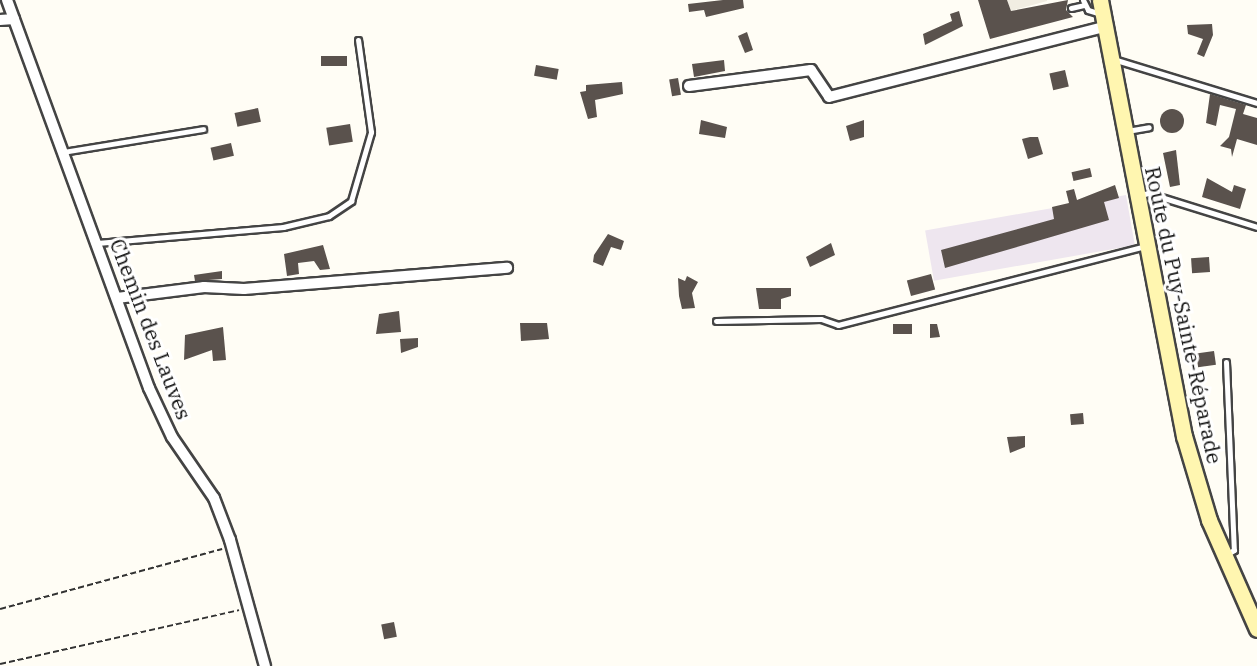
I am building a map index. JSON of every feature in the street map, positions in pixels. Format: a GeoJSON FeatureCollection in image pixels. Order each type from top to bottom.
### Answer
{"type":"FeatureCollection","features":[{"type":"Feature","properties":{"kind":"street","name":"Chemin des Lauves"},"geometry":{"type":"LineString","coordinates":[[7,0],[160,414],[214,498],[232,546],[265,666]]}},
{"type":"Feature","properties":{"kind":"street"},"geometry":{"type":"LineString","coordinates":[[689,86],[811,70],[829,97],[1101,14]]}},
{"type":"Feature","properties":{"kind":"street","name":"Route du Puy-Sainte-Réparade"},"geometry":{"type":"LineString","coordinates":[[1101,14],[1184,436],[1224,555],[1257,629]]}},
{"type":"Feature","properties":{"kind":"street"},"geometry":{"type":"LineString","coordinates":[[0,20],[14,19]]}},
{"type":"Feature","properties":{"kind":"street"},"geometry":{"type":"LineString","coordinates":[[117,298],[204,286],[244,289],[507,268]]}},
{"type":"Feature","properties":{"kind":"lane"},"geometry":{"type":"LineString","coordinates":[[1071,8],[1083,2],[1101,14]]}},
{"type":"Feature","properties":{"kind":"lane"},"geometry":{"type":"LineString","coordinates":[[97,243],[283,226],[329,216],[351,201],[371,132],[358,40]]}},
{"type":"Feature","properties":{"kind":"lane"},"geometry":{"type":"LineString","coordinates":[[1108,58],[1257,103]]}},
{"type":"Feature","properties":{"kind":"lane"},"geometry":{"type":"LineString","coordinates":[[1125,131],[1149,127]]}},
{"type":"Feature","properties":{"kind":"lane"},"geometry":{"type":"LineString","coordinates":[[63,153],[203,129]]}},
{"type":"Feature","properties":{"kind":"lane"},"geometry":{"type":"LineString","coordinates":[[1136,196],[1148,193],[1257,227]]}},
{"type":"Feature","properties":{"kind":"lane"},"geometry":{"type":"LineString","coordinates":[[716,321],[821,320],[838,325],[1145,246]]}},
{"type":"Feature","properties":{"kind":"lane"},"geometry":{"type":"LineString","coordinates":[[1224,555],[1234,550],[1226,362]]}},
{"type":"Feature","properties":{"kind":"path"},"geometry":{"type":"LineString","coordinates":[[0,609],[232,546]]}},
{"type":"Feature","properties":{"kind":"path"},"geometry":{"type":"LineString","coordinates":[[0,664],[249,608]]}},
{"type":"Feature","properties":{"kind":"shaded area"},"geometry":{"type":"Polygon","coordinates":[[[1007,0],[1047,0],[1047,1],[1011,11],[1007,0]]]}},
{"type":"Feature","properties":{"kind":"shaded area"},"geometry":{"type":"Polygon","coordinates":[[[1126,195],[1135,245],[934,281],[925,230],[1126,195]]]}},
{"type":"Feature","properties":{"kind":"building"},"geometry":{"type":"Polygon","coordinates":[[[743,0],[744,8],[706,17],[704,10],[689,12],[688,4],[743,0]]]}},
{"type":"Feature","properties":{"kind":"building"},"geometry":{"type":"Polygon","coordinates":[[[978,0],[1007,0],[1011,11],[1068,0],[1066,10],[1073,17],[990,39],[978,0]]]}},
{"type":"Feature","properties":{"kind":"building"},"geometry":{"type":"Polygon","coordinates":[[[959,11],[963,26],[925,45],[923,34],[952,21],[950,14],[959,11]]]}},
{"type":"Feature","properties":{"kind":"building"},"geometry":{"type":"Polygon","coordinates":[[[1212,24],[1213,35],[1204,57],[1197,54],[1203,39],[1188,34],[1187,25],[1212,24]]]}},
{"type":"Feature","properties":{"kind":"building"},"geometry":{"type":"Polygon","coordinates":[[[747,32],[753,50],[745,53],[738,36],[747,32]]]}},
{"type":"Feature","properties":{"kind":"building"},"geometry":{"type":"Polygon","coordinates":[[[321,56],[347,56],[347,66],[321,66],[321,56]]]}},
{"type":"Feature","properties":{"kind":"building"},"geometry":{"type":"Polygon","coordinates":[[[724,60],[725,71],[694,77],[692,64],[724,60]]]}},
{"type":"Feature","properties":{"kind":"building"},"geometry":{"type":"Polygon","coordinates":[[[536,65],[559,69],[557,80],[534,76],[536,65]]]}},
{"type":"Feature","properties":{"kind":"building"},"geometry":{"type":"Polygon","coordinates":[[[1065,70],[1069,87],[1053,90],[1049,74],[1065,70]]]}},
{"type":"Feature","properties":{"kind":"building"},"geometry":{"type":"Polygon","coordinates":[[[678,78],[681,95],[672,96],[669,80],[678,78]]]}},
{"type":"Feature","properties":{"kind":"building"},"geometry":{"type":"Polygon","coordinates":[[[622,82],[623,94],[595,100],[597,117],[588,119],[580,92],[586,91],[586,85],[622,82]]]}},
{"type":"Feature","properties":{"kind":"building"},"geometry":{"type":"Polygon","coordinates":[[[1210,94],[1246,105],[1243,114],[1257,118],[1257,145],[1237,139],[1232,157],[1231,149],[1220,146],[1229,137],[1236,109],[1220,105],[1216,126],[1206,123],[1210,94]]]}},
{"type":"Feature","properties":{"kind":"building"},"geometry":{"type":"Polygon","coordinates":[[[258,108],[261,122],[237,127],[235,113],[258,108]]]}},
{"type":"Feature","properties":{"kind":"building"},"geometry":{"type":"Polygon","coordinates":[[[1172,109],[1180,113],[1184,121],[1180,129],[1172,133],[1164,129],[1160,121],[1164,113],[1172,109]]]}},
{"type":"Feature","properties":{"kind":"building"},"geometry":{"type":"Polygon","coordinates":[[[701,120],[727,127],[725,138],[699,134],[701,120]]]}},
{"type":"Feature","properties":{"kind":"building"},"geometry":{"type":"Polygon","coordinates":[[[864,120],[864,137],[850,141],[846,126],[864,120]]]}},
{"type":"Feature","properties":{"kind":"building"},"geometry":{"type":"Polygon","coordinates":[[[350,124],[353,142],[329,146],[326,128],[350,124]]]}},
{"type":"Feature","properties":{"kind":"building"},"geometry":{"type":"Polygon","coordinates":[[[1038,137],[1043,154],[1028,159],[1022,139],[1038,137]]]}},
{"type":"Feature","properties":{"kind":"building"},"geometry":{"type":"Polygon","coordinates":[[[231,143],[234,156],[213,160],[211,148],[231,143]]]}},
{"type":"Feature","properties":{"kind":"building"},"geometry":{"type":"Polygon","coordinates":[[[1176,150],[1180,185],[1170,187],[1163,153],[1176,150]]]}},
{"type":"Feature","properties":{"kind":"building"},"geometry":{"type":"Polygon","coordinates":[[[1090,168],[1092,177],[1074,181],[1071,172],[1090,168]]]}},
{"type":"Feature","properties":{"kind":"building"},"geometry":{"type":"Polygon","coordinates":[[[1207,178],[1232,192],[1234,185],[1246,189],[1240,209],[1202,197],[1207,178]]]}},
{"type":"Feature","properties":{"kind":"building"},"geometry":{"type":"Polygon","coordinates":[[[1115,185],[1119,198],[1104,202],[1109,220],[945,268],[941,250],[1054,219],[1052,207],[1069,203],[1066,191],[1074,189],[1077,200],[1115,185]]]}},
{"type":"Feature","properties":{"kind":"building"},"geometry":{"type":"Polygon","coordinates":[[[608,234],[624,241],[621,250],[611,247],[603,266],[593,262],[594,255],[608,234]]]}},
{"type":"Feature","properties":{"kind":"building"},"geometry":{"type":"Polygon","coordinates":[[[831,243],[835,255],[810,267],[806,257],[831,243]]]}},
{"type":"Feature","properties":{"kind":"building"},"geometry":{"type":"Polygon","coordinates":[[[323,245],[330,269],[320,270],[314,261],[298,263],[299,274],[287,276],[284,254],[323,245]]]}},
{"type":"Feature","properties":{"kind":"building"},"geometry":{"type":"Polygon","coordinates":[[[1209,257],[1210,272],[1192,273],[1191,258],[1209,257]]]}},
{"type":"Feature","properties":{"kind":"building"},"geometry":{"type":"Polygon","coordinates":[[[222,271],[222,279],[195,281],[194,275],[222,271]]]}},
{"type":"Feature","properties":{"kind":"building"},"geometry":{"type":"Polygon","coordinates":[[[931,274],[935,289],[911,296],[907,280],[931,274]]]}},
{"type":"Feature","properties":{"kind":"building"},"geometry":{"type":"Polygon","coordinates":[[[687,276],[698,282],[692,293],[695,308],[682,309],[678,278],[685,281],[687,276]]]}},
{"type":"Feature","properties":{"kind":"building"},"geometry":{"type":"Polygon","coordinates":[[[756,288],[791,288],[791,296],[781,299],[781,309],[759,309],[756,288]]]}},
{"type":"Feature","properties":{"kind":"building"},"geometry":{"type":"Polygon","coordinates":[[[399,311],[401,332],[376,334],[379,314],[399,311]]]}},
{"type":"Feature","properties":{"kind":"building"},"geometry":{"type":"Polygon","coordinates":[[[520,323],[547,323],[549,339],[521,341],[520,323]]]}},
{"type":"Feature","properties":{"kind":"building"},"geometry":{"type":"Polygon","coordinates":[[[893,324],[912,324],[912,334],[893,334],[893,324]]]}},
{"type":"Feature","properties":{"kind":"building"},"geometry":{"type":"Polygon","coordinates":[[[930,324],[937,324],[940,337],[930,338],[930,324]]]}},
{"type":"Feature","properties":{"kind":"building"},"geometry":{"type":"Polygon","coordinates":[[[223,327],[226,360],[213,361],[212,350],[184,360],[185,335],[223,327]]]}},
{"type":"Feature","properties":{"kind":"building"},"geometry":{"type":"Polygon","coordinates":[[[418,338],[418,347],[401,353],[400,339],[418,338]]]}},
{"type":"Feature","properties":{"kind":"building"},"geometry":{"type":"Polygon","coordinates":[[[1214,351],[1216,365],[1198,367],[1196,354],[1214,351]]]}},
{"type":"Feature","properties":{"kind":"building"},"geometry":{"type":"Polygon","coordinates":[[[1083,413],[1084,424],[1071,425],[1070,414],[1083,413]]]}},
{"type":"Feature","properties":{"kind":"building"},"geometry":{"type":"Polygon","coordinates":[[[1025,436],[1025,447],[1010,453],[1007,437],[1025,436]]]}},
{"type":"Feature","properties":{"kind":"building"},"geometry":{"type":"Polygon","coordinates":[[[394,622],[397,637],[384,639],[381,624],[394,622]]]}}]}
